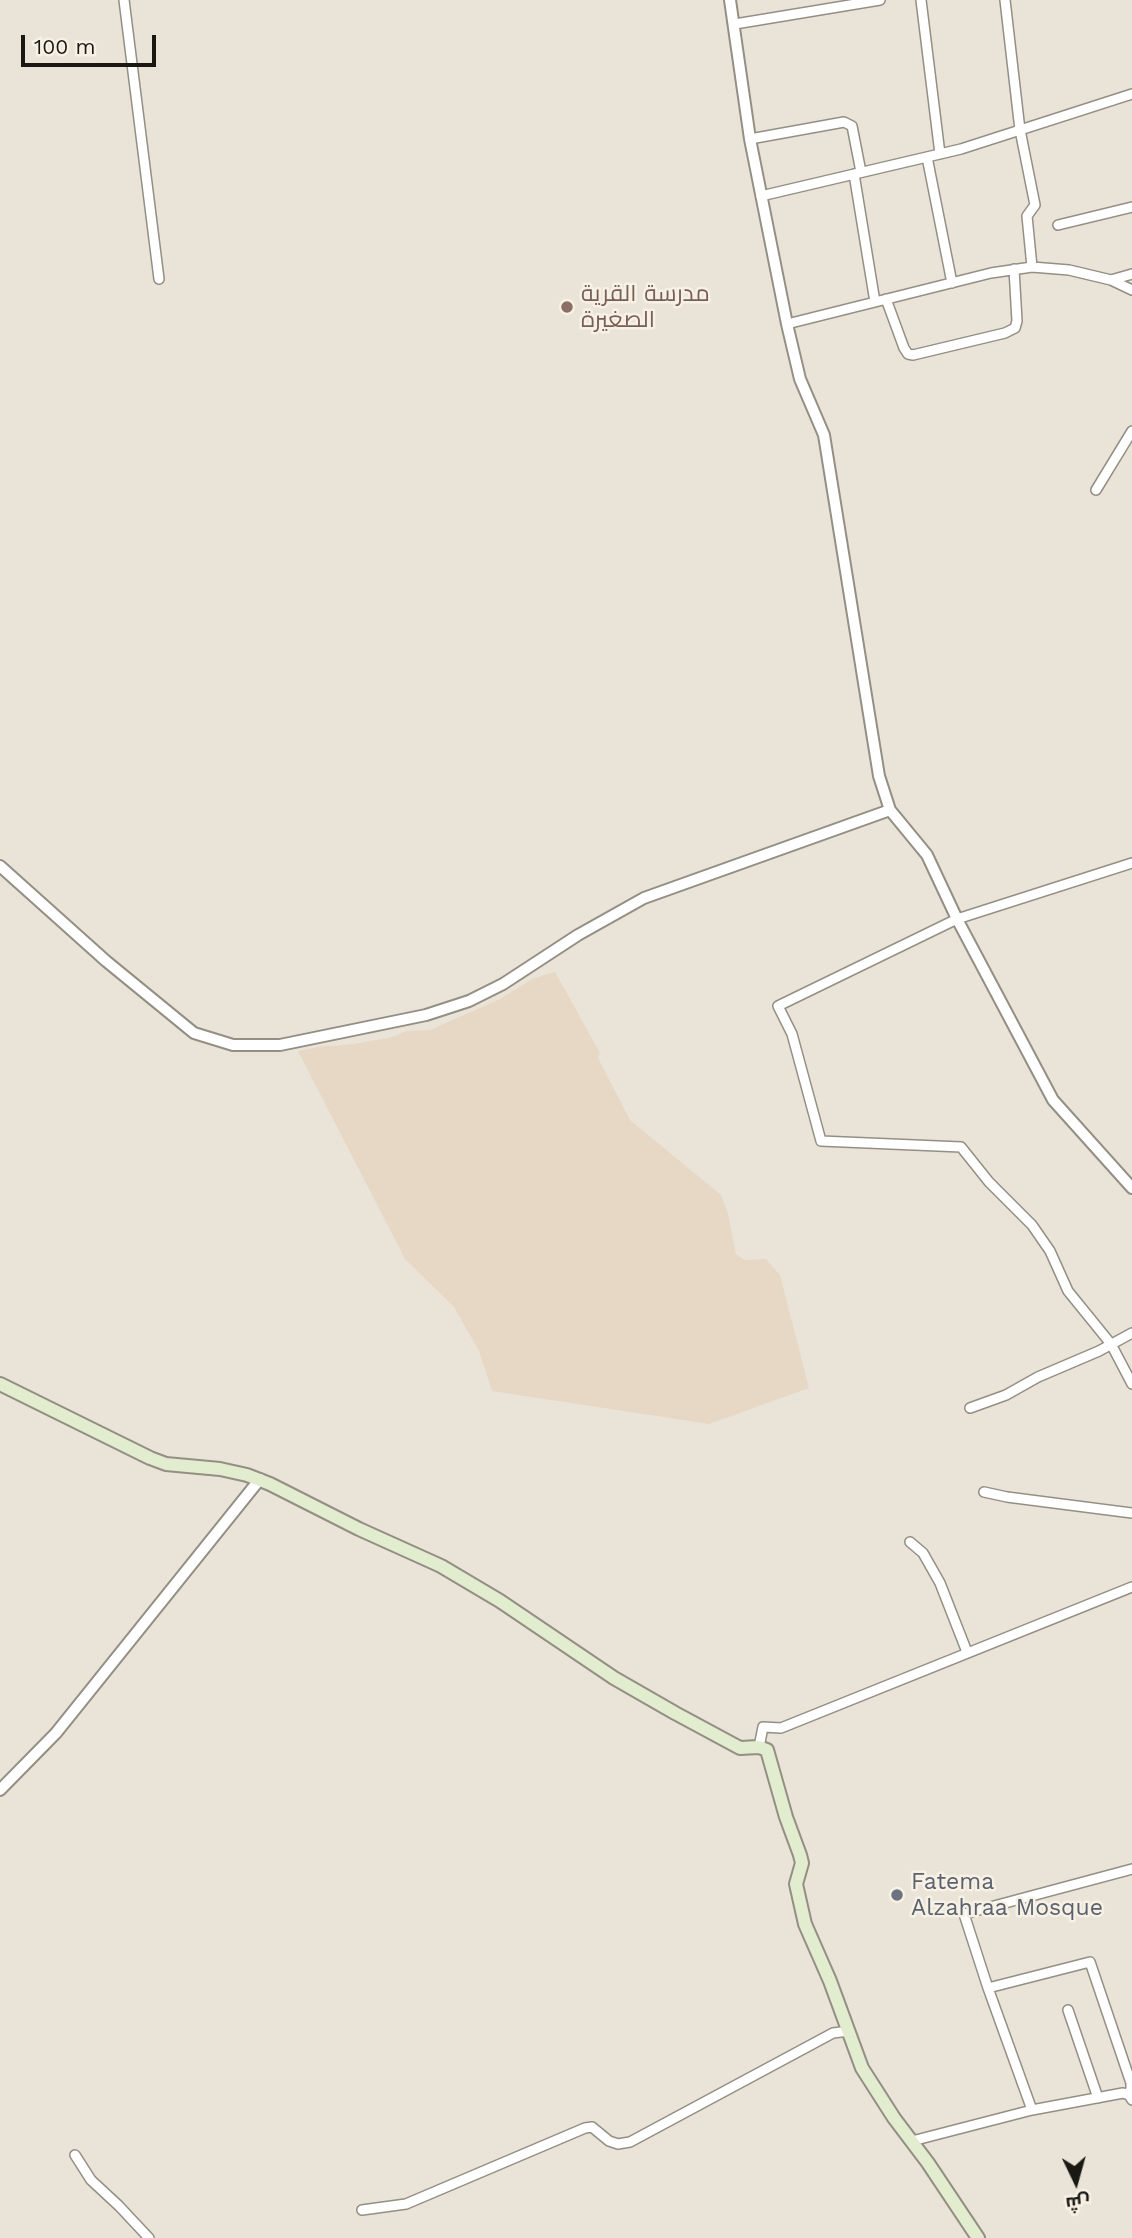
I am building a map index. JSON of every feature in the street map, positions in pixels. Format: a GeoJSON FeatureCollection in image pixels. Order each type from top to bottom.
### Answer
{"type":"FeatureCollection","features":[{"type":"Feature","properties":{"kind":"main road"},"geometry":{"type":"LineString","coordinates":[[0,1384],[166,1464],[220,1469],[260,1479],[359,1529],[441,1566],[500,1601],[614,1678],[699,1726],[740,1748],[759,1747],[769,1753],[783,1807],[802,1863],[796,1884],[805,1924],[868,2078],[978,2238]]}},
{"type":"Feature","properties":{"kind":"street"},"geometry":{"type":"LineString","coordinates":[[124,0],[159,279]]}},
{"type":"Feature","properties":{"kind":"street"},"geometry":{"type":"LineString","coordinates":[[730,0],[750,139],[787,324],[800,379],[824,435],[879,776],[890,810],[927,855],[957,919],[1053,1100],[1132,1188]]}},
{"type":"Feature","properties":{"kind":"street"},"geometry":{"type":"LineString","coordinates":[[735,24],[880,0]]}},
{"type":"Feature","properties":{"kind":"street"},"geometry":{"type":"LineString","coordinates":[[921,0],[940,154]]}},
{"type":"Feature","properties":{"kind":"street"},"geometry":{"type":"LineString","coordinates":[[1006,0],[1020,130],[1035,205],[1027,216],[1032,267]]}},
{"type":"Feature","properties":{"kind":"street"},"geometry":{"type":"LineString","coordinates":[[761,196],[940,154],[1132,94]]}},
{"type":"Feature","properties":{"kind":"street"},"geometry":{"type":"LineString","coordinates":[[750,139],[844,122],[852,126],[875,302]]}},
{"type":"Feature","properties":{"kind":"street"},"geometry":{"type":"LineString","coordinates":[[927,156],[952,283]]}},
{"type":"Feature","properties":{"kind":"street"},"geometry":{"type":"LineString","coordinates":[[1058,225],[1132,207]]}},
{"type":"Feature","properties":{"kind":"street"},"geometry":{"type":"LineString","coordinates":[[787,324],[952,283],[1032,267],[1069,270],[1111,280],[1132,290]]}},
{"type":"Feature","properties":{"kind":"street"},"geometry":{"type":"LineString","coordinates":[[886,299],[904,348],[908,354],[913,355],[1005,333],[1015,328],[1017,321],[1014,269]]}},
{"type":"Feature","properties":{"kind":"street"},"geometry":{"type":"LineString","coordinates":[[1111,280],[1132,274]]}},
{"type":"Feature","properties":{"kind":"street"},"geometry":{"type":"LineString","coordinates":[[1096,490],[1132,431]]}},
{"type":"Feature","properties":{"kind":"street"},"geometry":{"type":"LineString","coordinates":[[0,866],[106,961],[194,1032],[233,1045],[280,1045],[426,1015],[469,1001],[503,984],[578,935],[644,898],[890,810]]}},
{"type":"Feature","properties":{"kind":"street"},"geometry":{"type":"LineString","coordinates":[[1132,863],[957,919],[778,1006],[792,1034],[821,1141],[961,1147],[989,1182],[1032,1225],[1050,1251],[1068,1292],[1111,1344],[1132,1384]]}},
{"type":"Feature","properties":{"kind":"street"},"geometry":{"type":"LineString","coordinates":[[970,1408],[1006,1395],[1132,1333]]}},
{"type":"Feature","properties":{"kind":"street"},"geometry":{"type":"LineString","coordinates":[[0,1790],[56,1734],[260,1479]]}},
{"type":"Feature","properties":{"kind":"street"},"geometry":{"type":"LineString","coordinates":[[984,1492],[1132,1513]]}},
{"type":"Feature","properties":{"kind":"street"},"geometry":{"type":"LineString","coordinates":[[910,1542],[923,1553],[940,1583],[967,1652]]}},
{"type":"Feature","properties":{"kind":"street"},"geometry":{"type":"LineString","coordinates":[[759,1747],[763,1727],[781,1728],[1132,1587]]}},
{"type":"Feature","properties":{"kind":"street"},"geometry":{"type":"LineString","coordinates":[[1032,2110],[964,1914],[1132,1869]]}},
{"type":"Feature","properties":{"kind":"street"},"geometry":{"type":"LineString","coordinates":[[912,2141],[1032,2110],[1130,2094],[1131,2083],[1090,1962],[988,1988]]}},
{"type":"Feature","properties":{"kind":"street"},"geometry":{"type":"LineString","coordinates":[[1068,2010],[1098,2098]]}},
{"type":"Feature","properties":{"kind":"street"},"geometry":{"type":"LineString","coordinates":[[362,2210],[406,2204],[585,2128],[592,2127],[609,2141],[618,2144],[629,2142],[833,2033],[849,2031]]}},
{"type":"Feature","properties":{"kind":"street"},"geometry":{"type":"LineString","coordinates":[[75,2155],[91,2180],[149,2238]]}},
{"type":"Feature","properties":{"kind":"shaded area"},"geometry":{"type":"Polygon","coordinates":[[[555,972],[600,1053],[598,1058],[630,1120],[721,1195],[728,1213],[736,1254],[745,1260],[766,1259],[780,1275],[809,1388],[709,1424],[492,1391],[479,1351],[454,1307],[405,1259],[298,1051],[354,1044],[392,1037],[407,1031],[430,1030],[500,999],[532,979],[555,972]]]}},
{"type":"Feature","properties":{"kind":"place","name":"مدرسة القرية الصغيرة"},"geometry":{"type":"Point","coordinates":[567,307]}},
{"type":"Feature","properties":{"kind":"place","name":"Fatema Alzahraa Mosque"},"geometry":{"type":"Point","coordinates":[897,1895]}}]}
